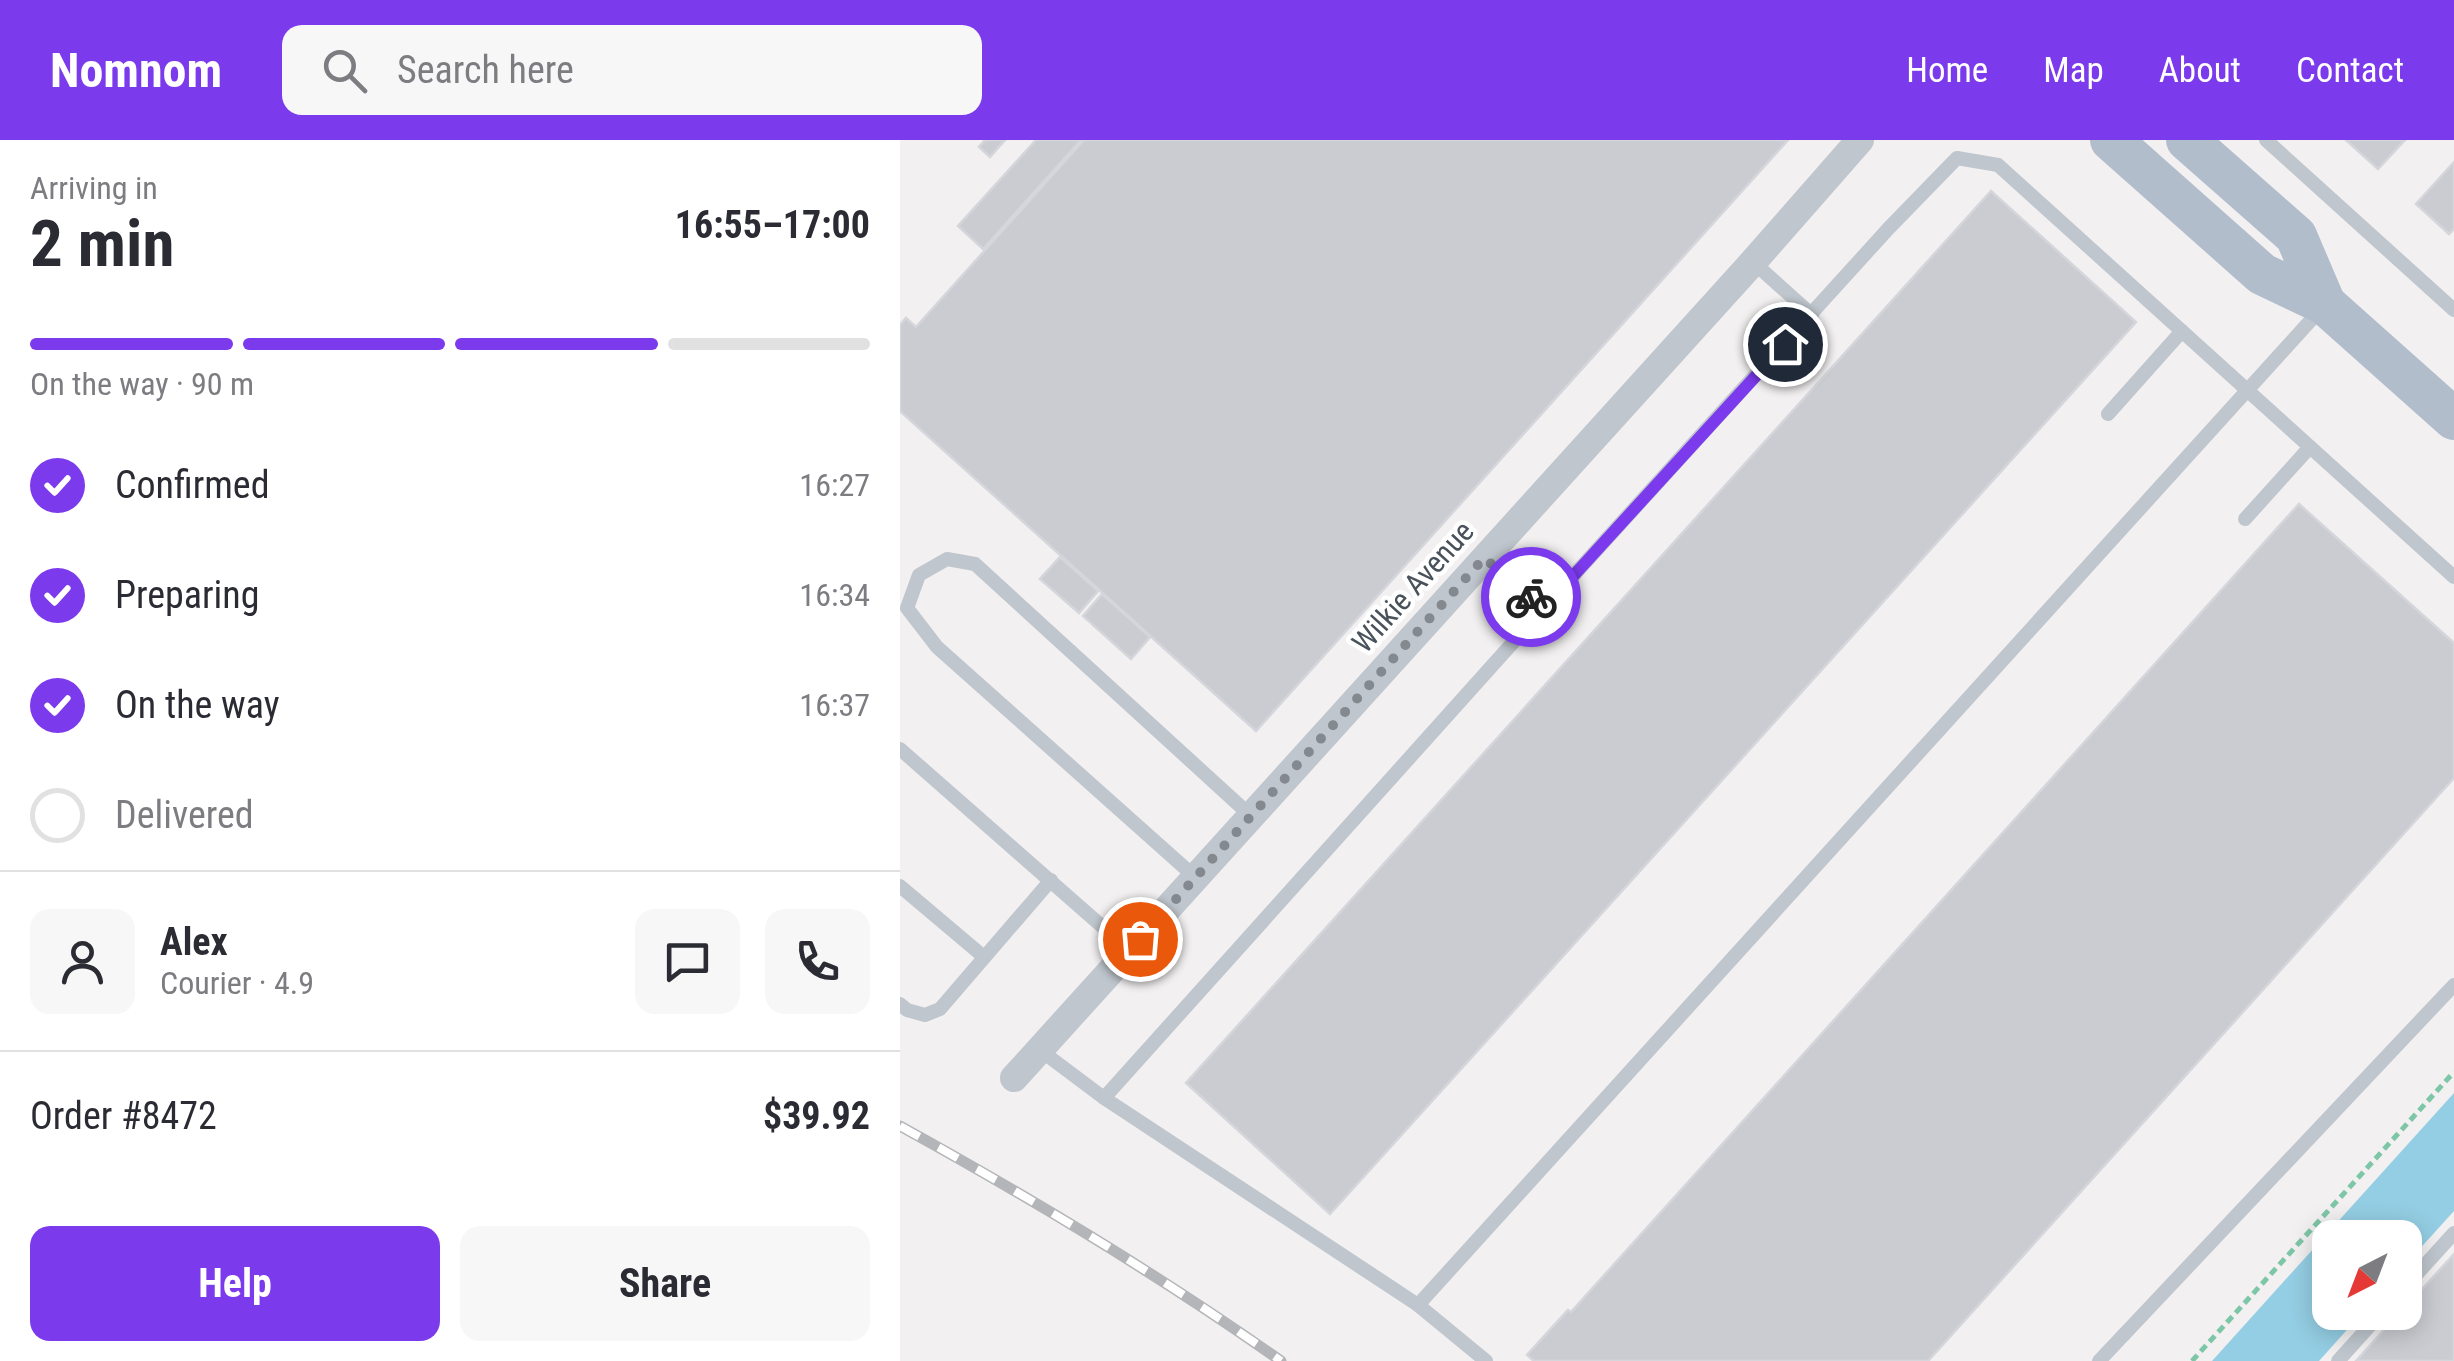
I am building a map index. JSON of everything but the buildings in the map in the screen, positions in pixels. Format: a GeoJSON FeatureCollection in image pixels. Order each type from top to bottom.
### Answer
{"type":"FeatureCollection","features":[{"type":"Feature","properties":{"kind":"main road"},"geometry":{"type":"LineString","coordinates":[[2111,140],[2262,274],[2325,304]]}},
{"type":"Feature","properties":{"kind":"main road"},"geometry":{"type":"LineString","coordinates":[[2144,140],[2454,419]]}},
{"type":"Feature","properties":{"kind":"main road"},"geometry":{"type":"LineString","coordinates":[[2187,140],[2296,236],[2325,304]]}},
{"type":"Feature","properties":{"kind":"street","name":"Wilkie Avenue"},"geometry":{"type":"LineString","coordinates":[[1014,1078],[1754,262],[1857,141]]}},
{"type":"Feature","properties":{"kind":"lane"},"geometry":{"type":"LineString","coordinates":[[2266,140],[2454,310]]}},
{"type":"Feature","properties":{"kind":"lane"},"geometry":{"type":"LineString","coordinates":[[1104,1098],[1544,608],[1957,158],[1998,165],[2454,577]]}},
{"type":"Feature","properties":{"kind":"lane"},"geometry":{"type":"LineString","coordinates":[[1754,262],[1812,314]]}},
{"type":"Feature","properties":{"kind":"lane"},"geometry":{"type":"LineString","coordinates":[[1418,1305],[2325,304]]}},
{"type":"Feature","properties":{"kind":"lane"},"geometry":{"type":"LineString","coordinates":[[2108,414],[2182,331]]}},
{"type":"Feature","properties":{"kind":"lane"},"geometry":{"type":"LineString","coordinates":[[2245,518],[2310,447]]}},
{"type":"Feature","properties":{"kind":"lane"},"geometry":{"type":"LineString","coordinates":[[1484,558],[1544,608]]}},
{"type":"Feature","properties":{"kind":"lane"},"geometry":{"type":"LineString","coordinates":[[1196,877],[937,647],[908,608],[919,575],[946,560],[976,564],[1251,816]]}},
{"type":"Feature","properties":{"kind":"lane"},"geometry":{"type":"LineString","coordinates":[[900,749],[1129,950]]}},
{"type":"Feature","properties":{"kind":"lane"},"geometry":{"type":"LineString","coordinates":[[900,1004],[924,1015],[940,1008],[1050,880]]}},
{"type":"Feature","properties":{"kind":"lane"},"geometry":{"type":"LineString","coordinates":[[900,886],[984,957]]}},
{"type":"Feature","properties":{"kind":"lane"},"geometry":{"type":"LineString","coordinates":[[2099,1361],[2454,985]]}},
{"type":"Feature","properties":{"kind":"lane"},"geometry":{"type":"LineString","coordinates":[[1040,1050],[1104,1098],[1418,1305],[1486,1361]]}},
{"type":"Feature","properties":{"kind":"lane"},"geometry":{"type":"LineString","coordinates":[[2422,1268],[2454,1233]]}},
{"type":"Feature","properties":{"kind":"lane"},"geometry":{"type":"LineString","coordinates":[[2338,1361],[2366,1330]]}},
{"type":"Feature","properties":{"kind":"path"},"geometry":{"type":"LineString","coordinates":[[2192,1361],[2454,1072]]}},
{"type":"Feature","properties":{"kind":"water"},"geometry":{"type":"Polygon","coordinates":[[[2454,1093],[2454,1211],[2422,1246],[2422,1220],[2339,1220],[2454,1093]]]}},
{"type":"Feature","properties":{"kind":"water"},"geometry":{"type":"Polygon","coordinates":[[[2312,1250],[2312,1330],[2347,1330],[2319,1361],[2212,1361],[2312,1250]]]}},
{"type":"Feature","properties":{"kind":"railway"},"geometry":{"type":"LineString","coordinates":[[900,1126],[1094,1238],[1281,1361]]}},
{"type":"Feature","properties":{"kind":"way so far"},"geometry":{"type":"LineString","coordinates":[[1140,939],[1484,558],[1531,597]]}},
{"type":"Feature","properties":{"kind":"route"},"geometry":{"type":"LineString","coordinates":[[1531,597],[1544,608],[1785,344]]}}]}
